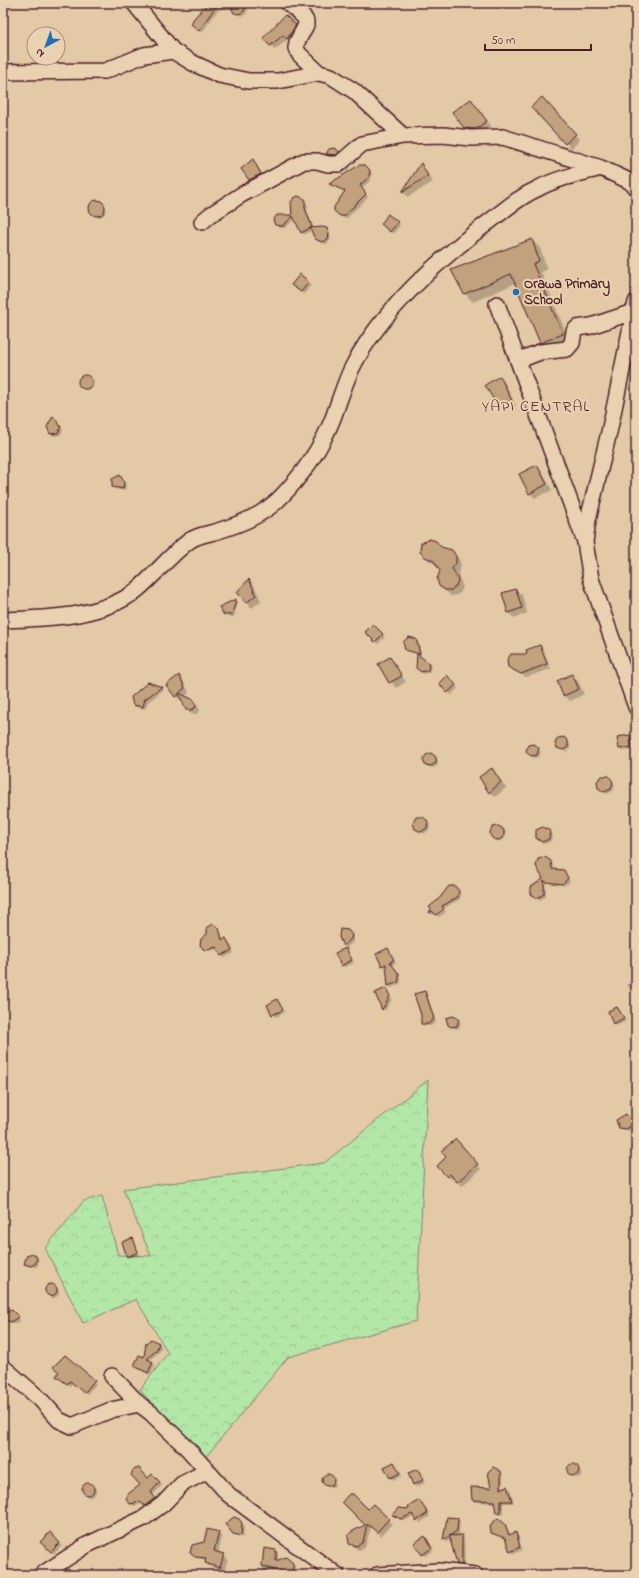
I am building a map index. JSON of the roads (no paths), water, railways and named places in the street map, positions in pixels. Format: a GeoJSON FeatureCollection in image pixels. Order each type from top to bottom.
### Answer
{"type":"FeatureCollection","features":[{"type":"Feature","properties":{"kind":"street"},"geometry":{"type":"LineString","coordinates":[[134,3],[173,51],[193,63],[218,75],[249,81],[278,80],[319,73],[331,76],[354,91],[403,136]]}},
{"type":"Feature","properties":{"kind":"street"},"geometry":{"type":"LineString","coordinates":[[288,3],[303,16],[306,21],[296,48],[299,54],[319,73]]}},
{"type":"Feature","properties":{"kind":"street"},"geometry":{"type":"LineString","coordinates":[[3,72],[105,71],[144,54],[173,51]]}},
{"type":"Feature","properties":{"kind":"street"},"geometry":{"type":"LineString","coordinates":[[202,222],[210,215],[241,195],[304,162],[317,161],[328,164],[339,164],[362,144],[403,136],[443,135],[470,138],[503,137],[601,168],[629,181],[636,187]]}},
{"type":"Feature","properties":{"kind":"street"},"geometry":{"type":"LineString","coordinates":[[3,620],[54,618],[110,605],[126,598],[138,589],[176,551],[194,538],[236,525],[258,515],[277,501],[317,451],[332,420],[350,371],[361,352],[385,319],[418,285],[456,246],[516,201],[536,189],[557,180],[601,168]]}},
{"type":"Feature","properties":{"kind":"street"},"geometry":{"type":"LineString","coordinates":[[498,304],[585,542],[590,579],[636,707]]}},
{"type":"Feature","properties":{"kind":"street"},"geometry":{"type":"LineString","coordinates":[[519,360],[540,352],[567,349],[572,343],[574,331],[577,328],[591,326],[636,308]]}},
{"type":"Feature","properties":{"kind":"street"},"geometry":{"type":"LineString","coordinates":[[585,542],[588,520],[636,308]]}},
{"type":"Feature","properties":{"kind":"street"},"geometry":{"type":"LineString","coordinates":[[3,1367],[40,1399],[59,1420],[72,1426],[111,1410],[139,1404]]}},
{"type":"Feature","properties":{"kind":"street"},"geometry":{"type":"LineString","coordinates":[[112,1376],[139,1404],[151,1413],[229,1495],[337,1575]]}},
{"type":"Feature","properties":{"kind":"street"},"geometry":{"type":"LineString","coordinates":[[41,1575],[86,1545],[144,1518],[163,1504],[182,1484],[207,1471]]}},
{"type":"Feature","properties":{"kind":"street"},"geometry":{"type":"LineString","coordinates":[[377,1575],[439,1571],[475,1575]]}},
{"type":"Feature","properties":{"kind":"place","name":"Orawa Primary School"},"geometry":{"type":"Point","coordinates":[516,292]}},
{"type":"Feature","properties":{"kind":"district","name":"YAPI CENTRAL"},"geometry":{"type":"Point","coordinates":[536,407]}}]}
